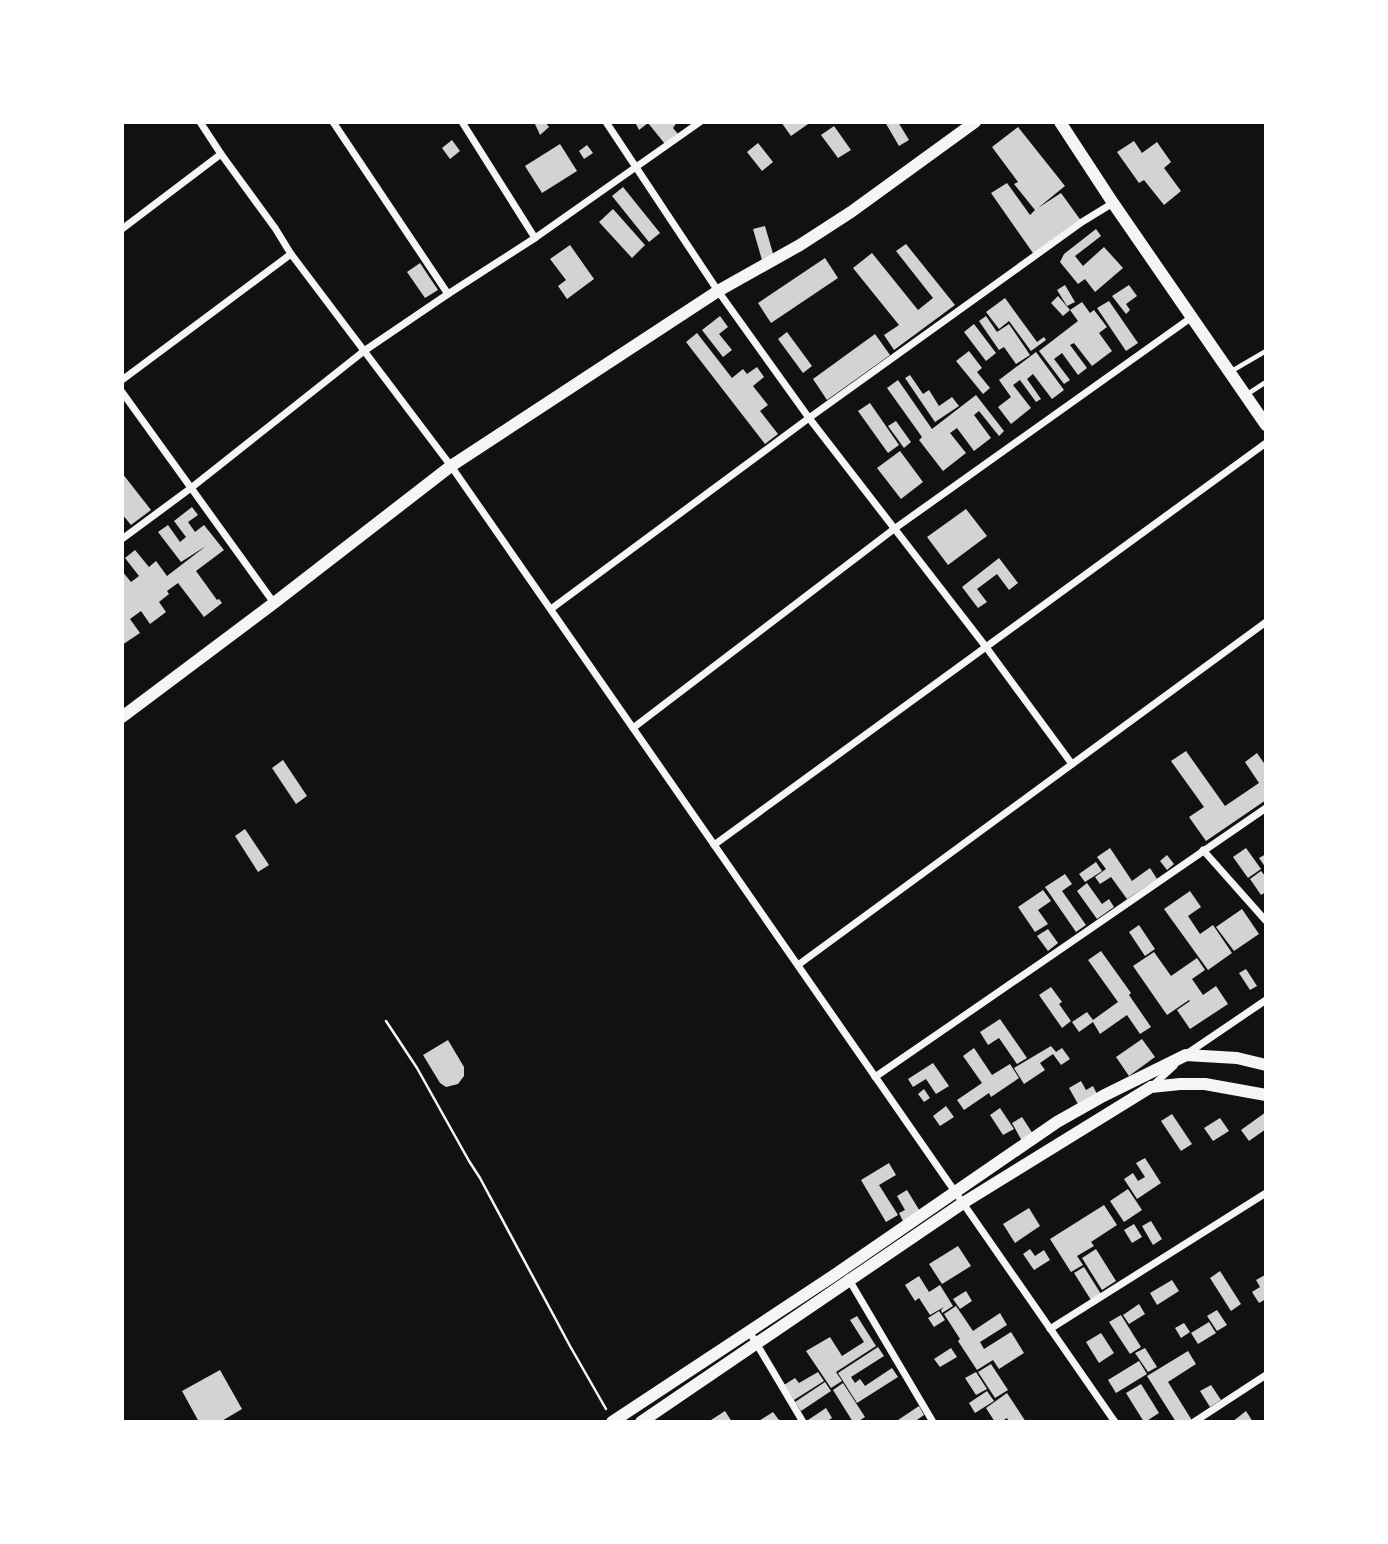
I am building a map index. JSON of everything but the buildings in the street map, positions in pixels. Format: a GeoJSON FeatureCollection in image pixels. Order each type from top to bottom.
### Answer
{"type":"FeatureCollection","features":[{"type":"Feature","properties":{"kind":"street"},"geometry":{"type":"LineString","coordinates":[[200,122],[291,254],[451,466],[1115,1422]]}},
{"type":"Feature","properties":{"kind":"street"},"geometry":{"type":"LineString","coordinates":[[333,122],[448,293]]}},
{"type":"Feature","properties":{"kind":"street"},"geometry":{"type":"LineString","coordinates":[[462,122],[536,238]]}},
{"type":"Feature","properties":{"kind":"street"},"geometry":{"type":"LineString","coordinates":[[606,122],[718,291],[809,418],[986,647],[1072,764]]}},
{"type":"Feature","properties":{"kind":"street"},"geometry":{"type":"LineString","coordinates":[[122,540],[364,351],[448,293],[536,238],[700,122]]}},
{"type":"Feature","properties":{"kind":"street"},"geometry":{"type":"LineString","coordinates":[[122,717],[451,466],[718,291],[800,245],[975,122]]}},
{"type":"Feature","properties":{"kind":"street"},"geometry":{"type":"LineString","coordinates":[[1060,122],[1265,425]]}},
{"type":"Feature","properties":{"kind":"street"},"geometry":{"type":"LineString","coordinates":[[122,229],[221,154]]}},
{"type":"Feature","properties":{"kind":"street"},"geometry":{"type":"LineString","coordinates":[[551,609],[809,418],[1082,222],[1113,203]]}},
{"type":"Feature","properties":{"kind":"street"},"geometry":{"type":"LineString","coordinates":[[122,380],[291,254]]}},
{"type":"Feature","properties":{"kind":"street"},"geometry":{"type":"LineString","coordinates":[[633,728],[894,529],[1192,317]]}},
{"type":"Feature","properties":{"kind":"street"},"geometry":{"type":"LineString","coordinates":[[122,392],[274,603]]}},
{"type":"Feature","properties":{"kind":"street"},"geometry":{"type":"LineString","coordinates":[[714,845],[1265,443]]}},
{"type":"Feature","properties":{"kind":"street"},"geometry":{"type":"LineString","coordinates":[[798,965],[1265,622]]}},
{"type":"Feature","properties":{"kind":"street"},"geometry":{"type":"LineString","coordinates":[[876,1077],[1265,807]]}},
{"type":"Feature","properties":{"kind":"street"},"geometry":{"type":"LineString","coordinates":[[1203,849],[1265,921]]}},
{"type":"Feature","properties":{"kind":"street"},"geometry":{"type":"LineString","coordinates":[[612,1421],[749,1331],[846,1275],[1151,1087],[1186,1055],[1265,1000]]}},
{"type":"Feature","properties":{"kind":"street"},"geometry":{"type":"LineString","coordinates":[[641,1422],[757,1343],[954,1191],[1057,1122],[1186,1055],[1237,1058],[1265,1065]]}},
{"type":"Feature","properties":{"kind":"street"},"geometry":{"type":"LineString","coordinates":[[1151,1087],[1205,1084],[1265,1095]]}},
{"type":"Feature","properties":{"kind":"street"},"geometry":{"type":"LineString","coordinates":[[1050,1329],[1265,1193]]}},
{"type":"Feature","properties":{"kind":"street"},"geometry":{"type":"LineString","coordinates":[[846,1275],[933,1422]]}},
{"type":"Feature","properties":{"kind":"street"},"geometry":{"type":"LineString","coordinates":[[749,1331],[803,1422]]}},
{"type":"Feature","properties":{"kind":"street"},"geometry":{"type":"LineString","coordinates":[[1194,1422],[1265,1375]]}},
{"type":"Feature","properties":{"kind":"lane"},"geometry":{"type":"LineString","coordinates":[[1230,373],[1265,351]]}},
{"type":"Feature","properties":{"kind":"lane"},"geometry":{"type":"LineString","coordinates":[[1246,395],[1265,382]]}},
{"type":"Feature","properties":{"kind":"path"},"geometry":{"type":"LineString","coordinates":[[386,1021],[417,1068],[481,1178],[612,1421]]}}]}
